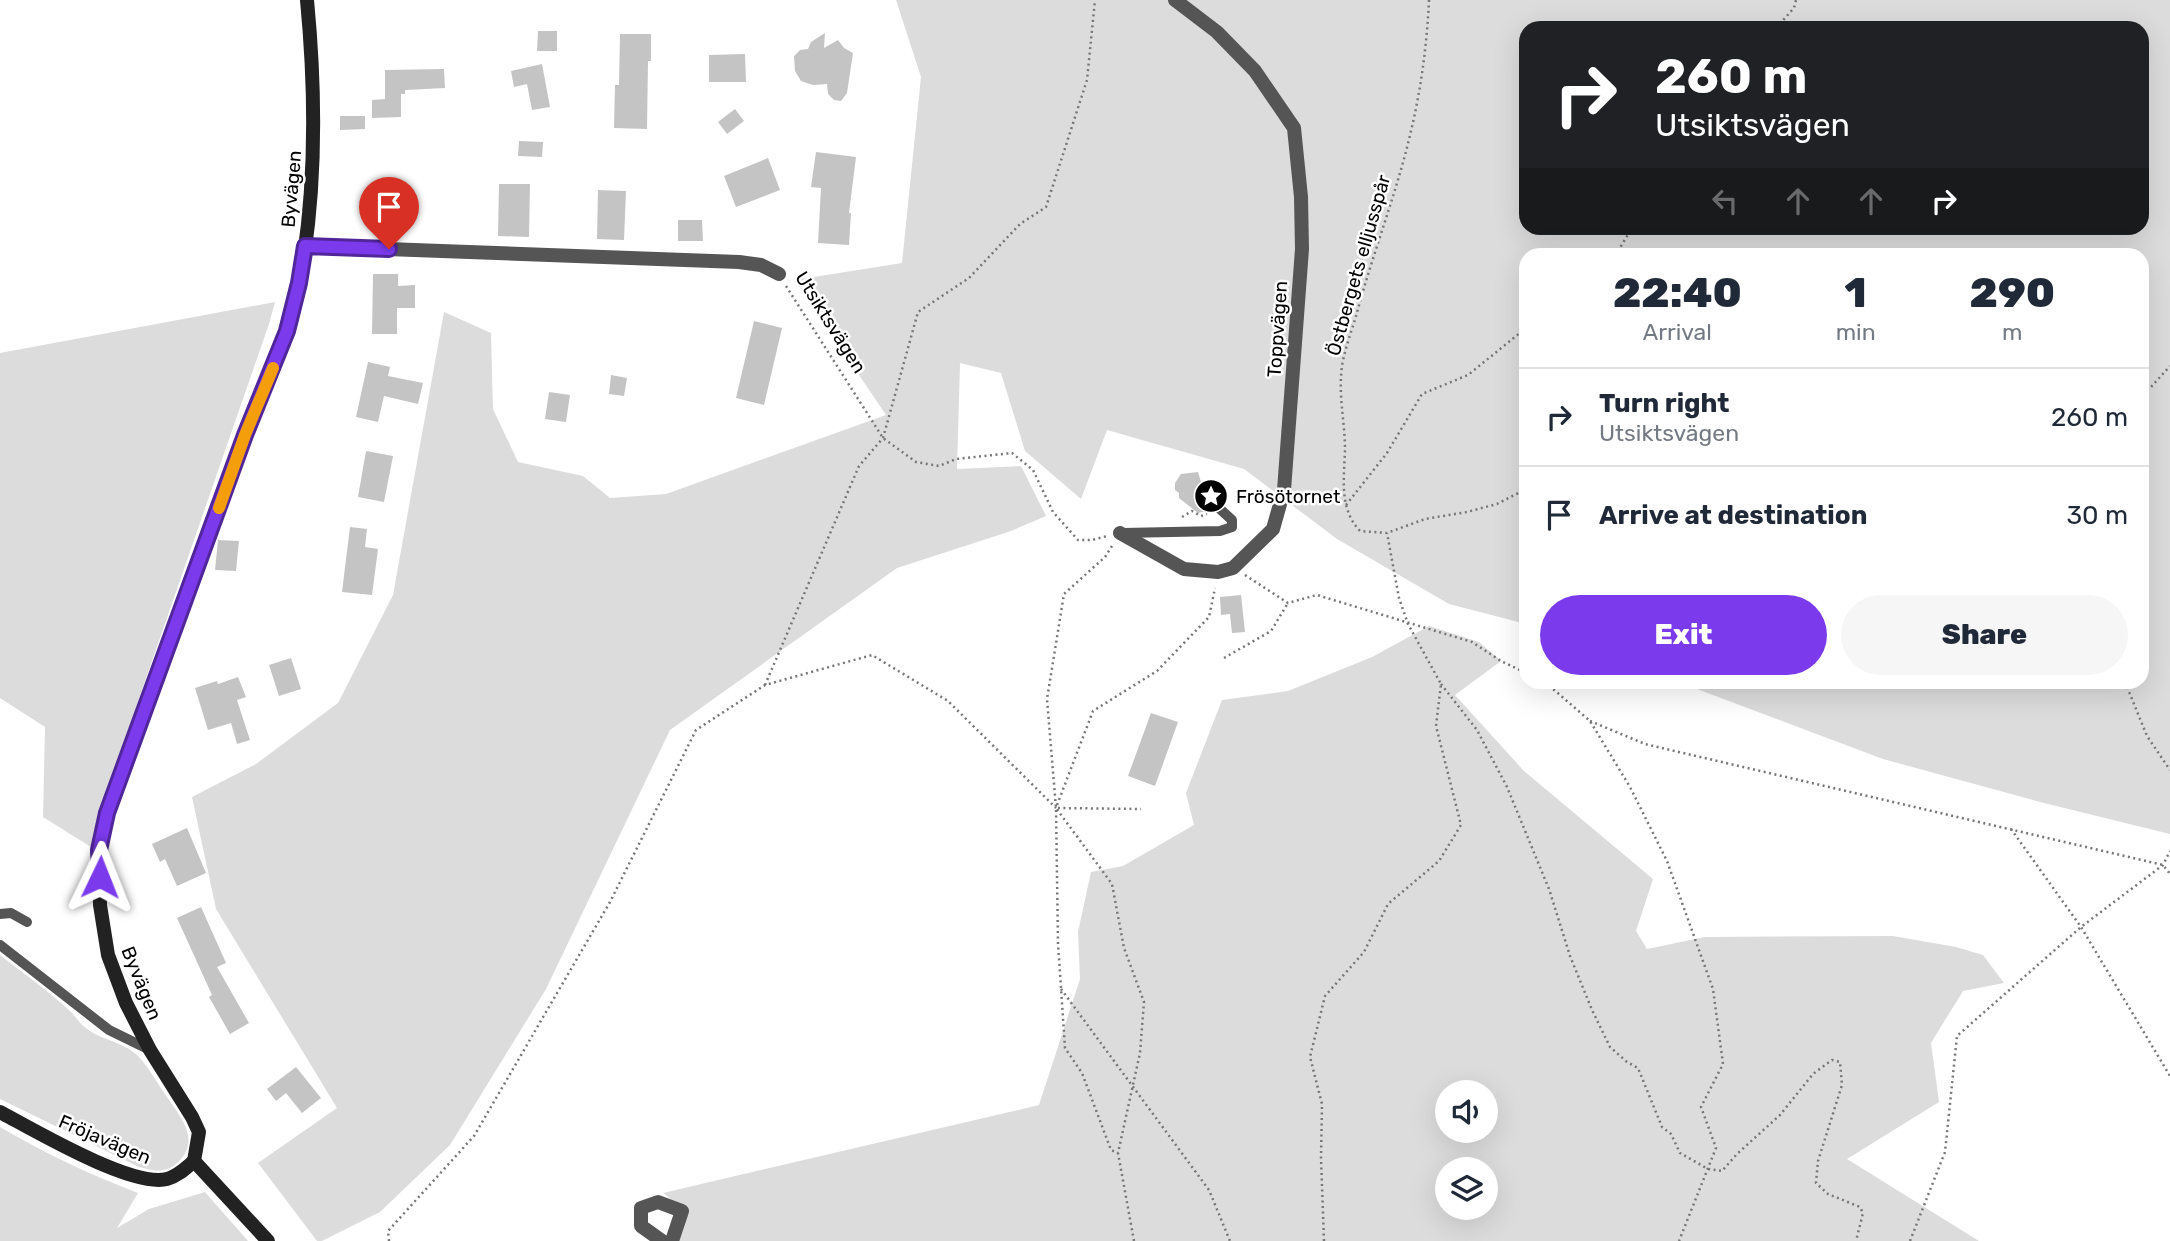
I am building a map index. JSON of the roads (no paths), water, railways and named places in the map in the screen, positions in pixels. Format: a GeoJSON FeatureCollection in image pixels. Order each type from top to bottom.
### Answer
{"type":"FeatureCollection","features":[{"type":"Feature","properties":{"kind":"street","name":"Byvägen"},"geometry":{"type":"LineString","coordinates":[[194,1161],[198,1132],[192,1117],[150,1050],[126,1003],[108,955],[100,905],[99,850],[107,813],[245,435],[287,331],[299,283],[314,151],[312,55],[307,0]]}},
{"type":"Feature","properties":{"kind":"street","name":"Toppvägen"},"geometry":{"type":"LineString","coordinates":[[1120,533],[1184,569],[1218,572],[1233,568],[1273,529],[1284,491],[1302,248],[1301,197],[1294,128],[1255,71],[1217,32],[1175,0]]}},
{"type":"Feature","properties":{"kind":"street","name":"Utsiktsvägen"},"geometry":{"type":"LineString","coordinates":[[305,246],[731,261],[761,265],[779,274]]}},
{"type":"Feature","properties":{"kind":"street","name":"Fröjavägen"},"geometry":{"type":"LineString","coordinates":[[0,1112],[97,1161],[131,1175],[155,1180],[167,1179],[181,1173],[194,1161]]}},
{"type":"Feature","properties":{"kind":"street"},"geometry":{"type":"LineString","coordinates":[[194,1161],[268,1241]]}},
{"type":"Feature","properties":{"kind":"street"},"geometry":{"type":"LineString","coordinates":[[662,1241],[641,1226],[641,1208],[658,1202],[682,1212],[672,1241]]}},
{"type":"Feature","properties":{"kind":"lane"},"geometry":{"type":"LineString","coordinates":[[1120,533],[1220,531],[1232,527],[1232,520],[1220,509]]}},
{"type":"Feature","properties":{"kind":"lane"},"geometry":{"type":"LineString","coordinates":[[0,914],[11,913],[27,922]]}},
{"type":"Feature","properties":{"kind":"lane","name":"Byvägen"},"geometry":{"type":"LineString","coordinates":[[0,945],[108,1030],[150,1050]]}},
{"type":"Feature","properties":{"kind":"place","name":"Frösötornet"},"geometry":{"type":"Point","coordinates":[1211,496]}}]}
